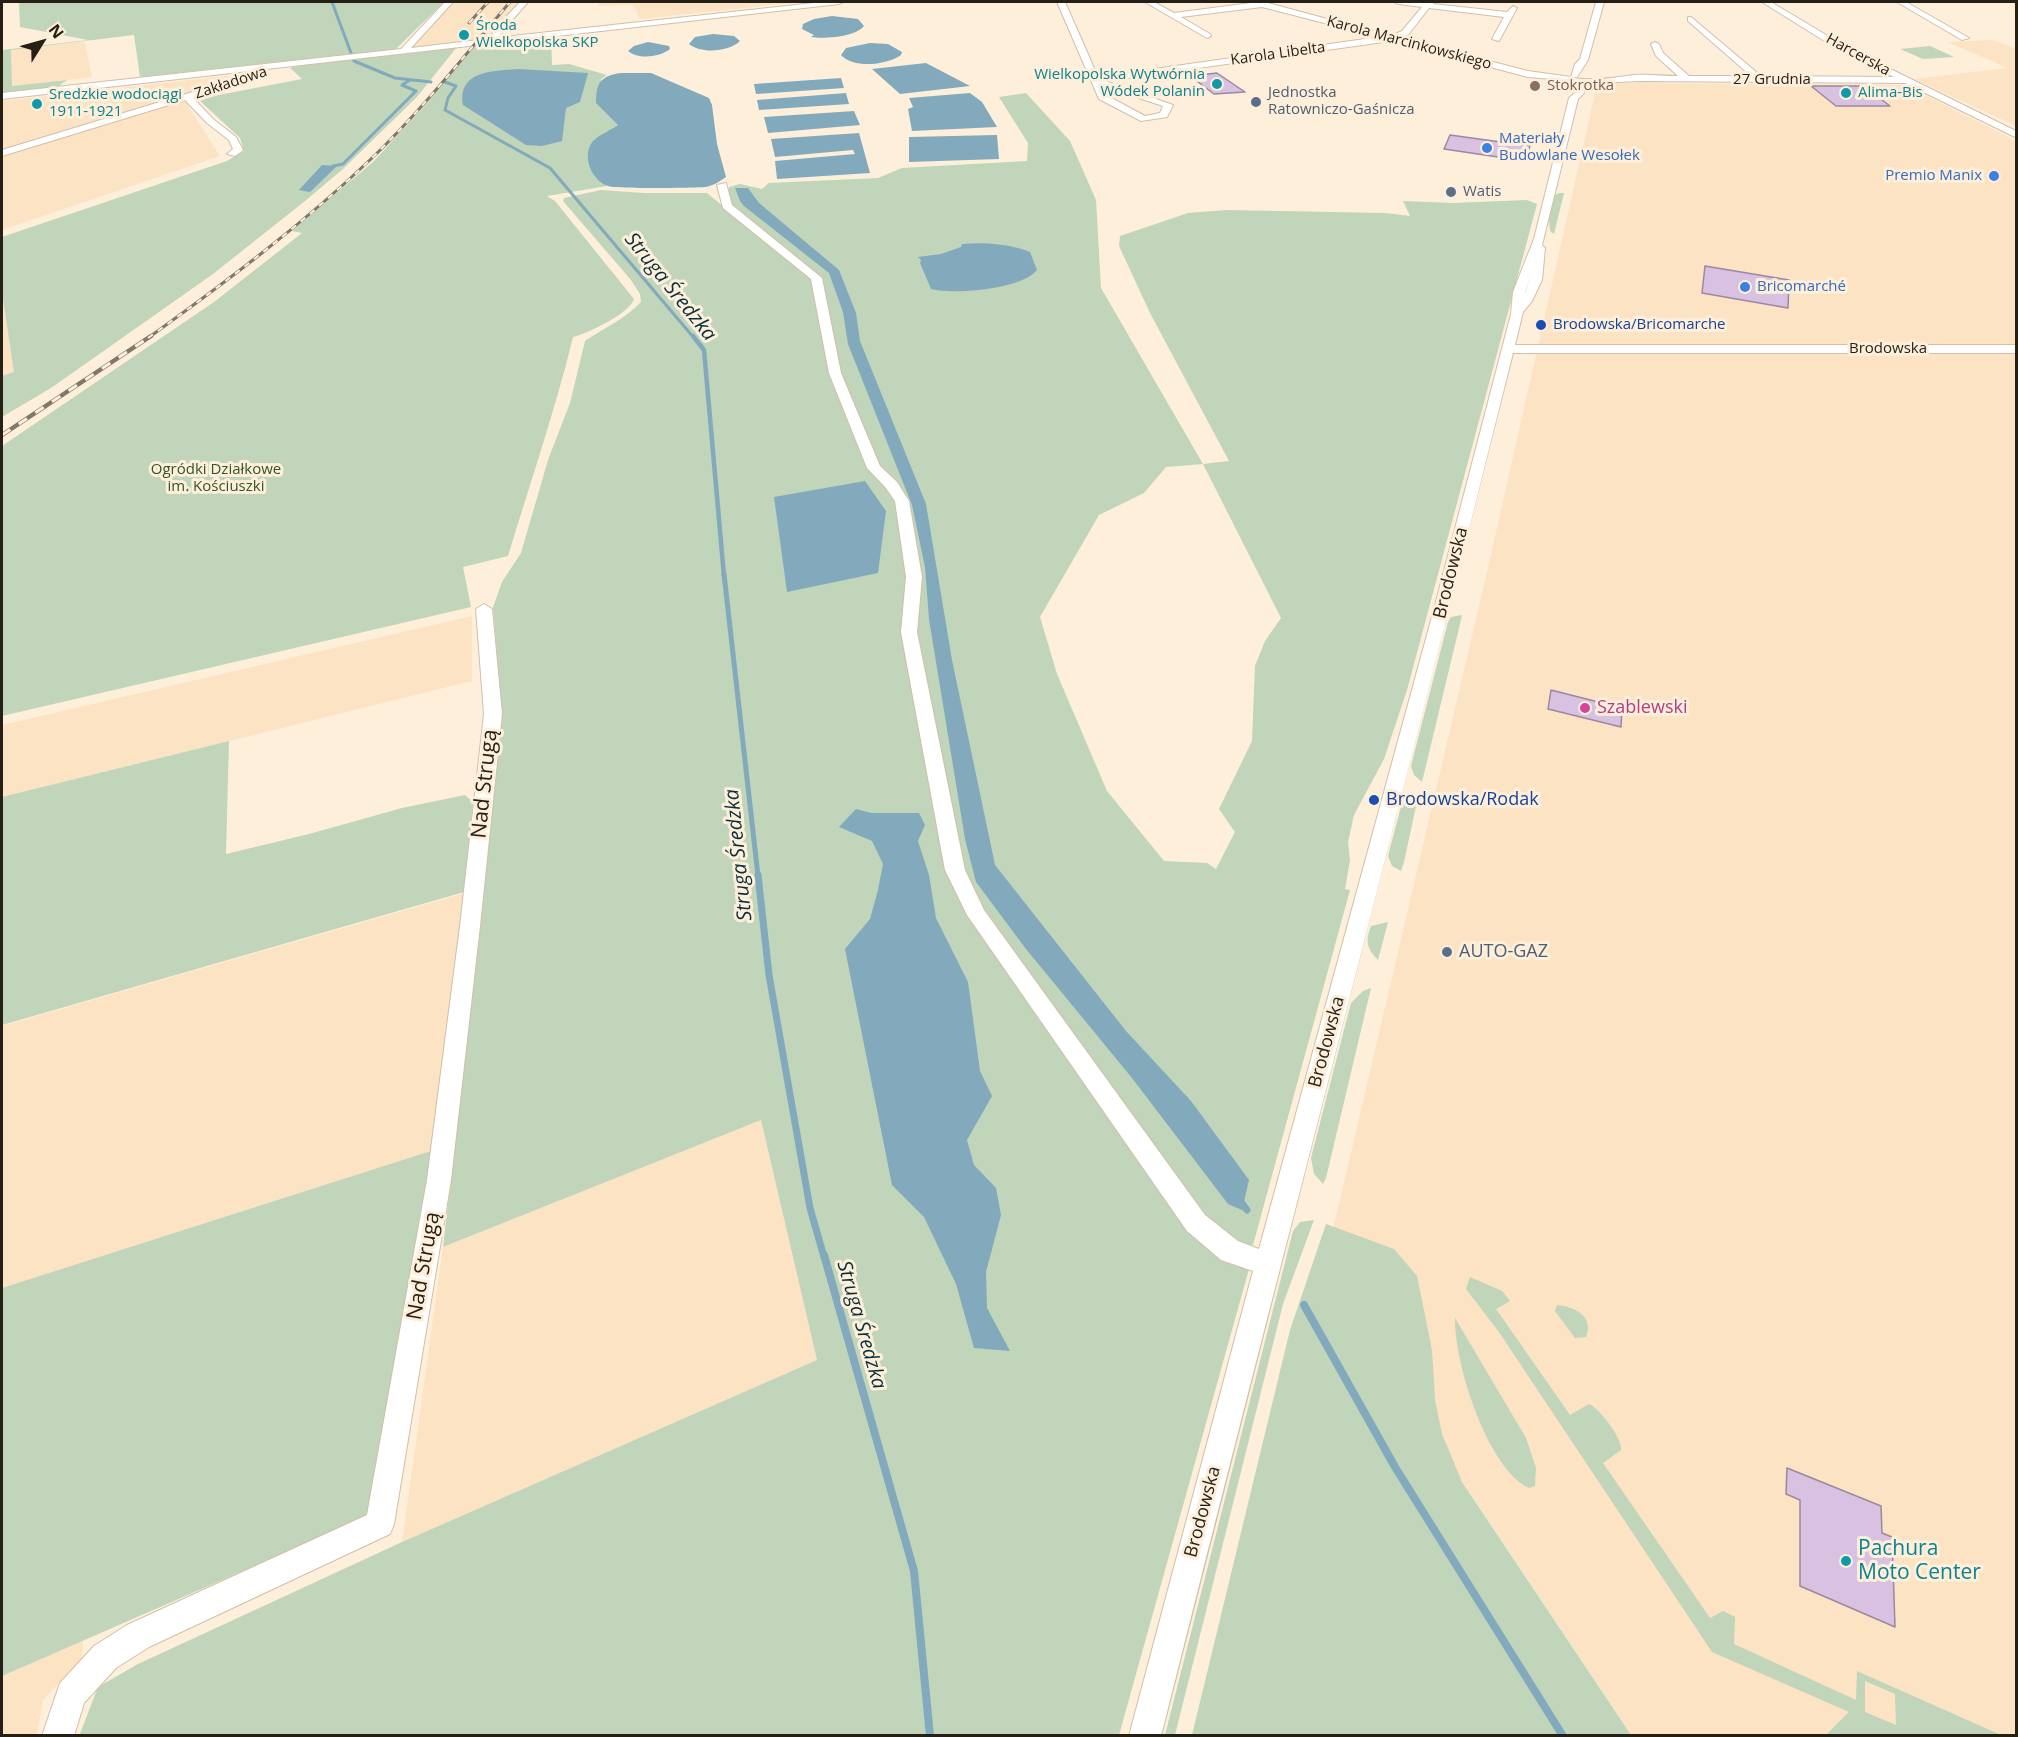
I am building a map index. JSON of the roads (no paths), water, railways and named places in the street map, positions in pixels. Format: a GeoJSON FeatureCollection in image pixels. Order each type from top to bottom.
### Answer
{"type":"FeatureCollection","features":[{"type":"Feature","properties":{"kind":"street"},"geometry":{"type":"LineString","coordinates":[[403,51],[449,2]]}},
{"type":"Feature","properties":{"kind":"street"},"geometry":{"type":"LineString","coordinates":[[501,40],[495,34],[524,2]]}},
{"type":"Feature","properties":{"kind":"street"},"geometry":{"type":"LineString","coordinates":[[2,96],[839,2]]}},
{"type":"Feature","properties":{"kind":"street"},"geometry":{"type":"LineString","coordinates":[[1061,2],[1094,80],[1102,97],[1144,119],[1164,115],[1168,105],[1094,80]]}},
{"type":"Feature","properties":{"kind":"street"},"geometry":{"type":"LineString","coordinates":[[1149,2],[1207,36]]}},
{"type":"Feature","properties":{"kind":"street","name":"Karola Marcinkowskiego"},"geometry":{"type":"LineString","coordinates":[[1254,2],[1528,74],[1580,79]]}},
{"type":"Feature","properties":{"kind":"street"},"geometry":{"type":"LineString","coordinates":[[1398,2],[1511,12],[1496,39]]}},
{"type":"Feature","properties":{"kind":"street","name":"Brodowska"},"geometry":{"type":"LineString","coordinates":[[1145,1736],[1266,1269],[1404,755],[1517,314],[1533,292],[1540,269],[1539,239],[1574,98],[1580,93],[1580,79],[1586,66],[1584,60],[1600,2]]}},
{"type":"Feature","properties":{"kind":"street","name":"Harcerska"},"geometry":{"type":"LineString","coordinates":[[1766,2],[1845,50],[2016,134]]}},
{"type":"Feature","properties":{"kind":"street"},"geometry":{"type":"LineString","coordinates":[[1901,2],[1965,38]]}},
{"type":"Feature","properties":{"kind":"street"},"geometry":{"type":"LineString","coordinates":[[1392,38],[1406,33],[1429,3]]}},
{"type":"Feature","properties":{"kind":"street"},"geometry":{"type":"LineString","coordinates":[[1173,16],[1264,4]]}},
{"type":"Feature","properties":{"kind":"street"},"geometry":{"type":"LineString","coordinates":[[1691,19],[1759,79]]}},
{"type":"Feature","properties":{"kind":"street","name":"Karola Libelta"},"geometry":{"type":"LineString","coordinates":[[1094,80],[1392,38]]}},
{"type":"Feature","properties":{"kind":"street"},"geometry":{"type":"LineString","coordinates":[[1655,44],[1659,54],[1687,79]]}},
{"type":"Feature","properties":{"kind":"street","name":"Zakładowa"},"geometry":{"type":"LineString","coordinates":[[2,153],[289,64]]}},
{"type":"Feature","properties":{"kind":"street","name":"27 Grudnia"},"geometry":{"type":"LineString","coordinates":[[1580,79],[1906,80]]}},
{"type":"Feature","properties":{"kind":"street"},"geometry":{"type":"LineString","coordinates":[[187,97],[210,122],[233,139],[238,150],[232,154]]}},
{"type":"Feature","properties":{"kind":"street"},"geometry":{"type":"LineString","coordinates":[[722,185],[727,207],[816,278],[835,373],[874,468],[892,485],[902,501],[914,577],[909,632],[955,870],[965,893],[977,915],[1196,1222],[1230,1251],[1266,1269]]}},
{"type":"Feature","properties":{"kind":"street","name":"Brodowska"},"geometry":{"type":"LineString","coordinates":[[1508,349],[2016,349]]}},
{"type":"Feature","properties":{"kind":"street","name":"Nad Strugą"},"geometry":{"type":"LineString","coordinates":[[57,1736],[71,1694],[105,1657],[138,1636],[380,1524],[439,1180],[470,926],[493,714],[484,609]]}},
{"type":"Feature","properties":{"kind":"water"},"geometry":{"type":"Polygon","coordinates":[[[832,16],[858,19],[864,26],[854,33],[824,38],[811,37],[814,35],[802,29],[803,24],[814,19],[832,16]]]}},
{"type":"Feature","properties":{"kind":"water"},"geometry":{"type":"Polygon","coordinates":[[[713,34],[734,36],[740,41],[729,48],[715,50],[700,49],[689,44],[695,37],[713,34]]]}},
{"type":"Feature","properties":{"kind":"water"},"geometry":{"type":"Polygon","coordinates":[[[648,42],[669,46],[670,49],[661,54],[649,56],[638,56],[628,51],[634,46],[648,42]]]}},
{"type":"Feature","properties":{"kind":"water"},"geometry":{"type":"Polygon","coordinates":[[[870,43],[888,44],[902,52],[901,55],[888,61],[862,64],[841,55],[846,48],[870,43]]]}},
{"type":"Feature","properties":{"kind":"water"},"geometry":{"type":"Polygon","coordinates":[[[926,63],[970,86],[900,94],[872,69],[926,63]]]}},
{"type":"Feature","properties":{"kind":"water"},"geometry":{"type":"Polygon","coordinates":[[[518,69],[588,73],[580,102],[566,108],[562,141],[542,146],[526,145],[463,105],[463,93],[466,85],[472,79],[489,72],[518,69]]]}},
{"type":"Feature","properties":{"kind":"water"},"geometry":{"type":"Polygon","coordinates":[[[621,73],[651,73],[709,98],[717,144],[726,177],[708,186],[671,188],[614,187],[596,178],[589,166],[590,145],[618,125],[596,103],[597,90],[604,78],[621,73]]]}},
{"type":"Feature","properties":{"kind":"water"},"geometry":{"type":"Polygon","coordinates":[[[841,78],[844,88],[756,94],[754,84],[841,78]]]}},
{"type":"Feature","properties":{"kind":"water"},"geometry":{"type":"Polygon","coordinates":[[[846,93],[849,104],[759,110],[757,100],[846,93]]]}},
{"type":"Feature","properties":{"kind":"water"},"geometry":{"type":"Polygon","coordinates":[[[970,93],[982,102],[997,127],[912,131],[908,109],[913,107],[909,98],[970,93]]]}},
{"type":"Feature","properties":{"kind":"water"},"geometry":{"type":"Polygon","coordinates":[[[854,111],[860,125],[768,133],[764,117],[854,111]]]}},
{"type":"Feature","properties":{"kind":"water"},"geometry":{"type":"Polygon","coordinates":[[[859,133],[870,173],[777,179],[775,161],[855,154],[853,150],[775,157],[771,139],[859,133]]]}},
{"type":"Feature","properties":{"kind":"water"},"geometry":{"type":"Polygon","coordinates":[[[997,135],[999,159],[909,162],[909,137],[997,135]]]}},
{"type":"Feature","properties":{"kind":"water"},"geometry":{"type":"Polygon","coordinates":[[[322,165],[337,166],[310,192],[299,190],[322,165]]]}},
{"type":"Feature","properties":{"kind":"water"},"geometry":{"type":"Polygon","coordinates":[[[735,188],[748,188],[759,203],[839,270],[856,313],[860,341],[926,504],[952,660],[995,865],[1126,1031],[1191,1101],[1249,1180],[1242,1210],[1228,1204],[1132,1078],[1026,949],[976,882],[965,839],[929,619],[925,567],[912,505],[848,344],[843,312],[829,273],[744,206],[735,188]]]}},
{"type":"Feature","properties":{"kind":"water"},"geometry":{"type":"Polygon","coordinates":[[[962,244],[997,244],[1022,249],[1030,252],[1037,270],[1018,282],[987,289],[942,291],[931,289],[918,257],[941,254],[961,247],[962,244]]]}},
{"type":"Feature","properties":{"kind":"water"},"geometry":{"type":"Polygon","coordinates":[[[865,481],[886,511],[878,573],[787,592],[774,497],[865,481]]]}},
{"type":"Feature","properties":{"kind":"water"},"geometry":{"type":"Polygon","coordinates":[[[856,809],[871,813],[919,813],[925,825],[918,841],[929,875],[936,918],[968,982],[980,1071],[992,1096],[967,1140],[974,1165],[996,1188],[1001,1215],[986,1272],[987,1308],[1010,1351],[974,1348],[956,1284],[924,1217],[892,1185],[845,949],[870,919],[883,864],[872,841],[839,827],[856,809]]]}},
{"type":"Feature","properties":{"kind":"waterway","name":"Struga Średzka"},"geometry":{"type":"LineString","coordinates":[[332,2],[354,61],[395,78],[431,82]]}},
{"type":"Feature","properties":{"kind":"waterway"},"geometry":{"type":"LineString","coordinates":[[333,166],[343,164],[416,91],[402,85],[410,80]]}},
{"type":"Feature","properties":{"kind":"waterway","name":"Struga Średzka"},"geometry":{"type":"LineString","coordinates":[[445,82],[456,86],[448,98],[445,110],[550,168],[694,338]]}},
{"type":"Feature","properties":{"kind":"waterway","name":"Struga Średzka"},"geometry":{"type":"LineString","coordinates":[[693,336],[704,350],[724,576]]}},
{"type":"Feature","properties":{"kind":"waterway","name":"Struga Średzka"},"geometry":{"type":"LineString","coordinates":[[724,574],[758,876]]}},
{"type":"Feature","properties":{"kind":"waterway","name":"Struga Średzka"},"geometry":{"type":"LineString","coordinates":[[758,875],[769,975],[810,1208],[824,1257]]}},
{"type":"Feature","properties":{"kind":"waterway"},"geometry":{"type":"LineString","coordinates":[[1239,1199],[1247,1210]]}},
{"type":"Feature","properties":{"kind":"waterway","name":"Struga Średzka"},"geometry":{"type":"LineString","coordinates":[[824,1255],[914,1571],[930,1736]]}},
{"type":"Feature","properties":{"kind":"waterway"},"geometry":{"type":"LineString","coordinates":[[1304,1305],[1395,1467],[1563,1736]]}},
{"type":"Feature","properties":{"kind":"railway"},"geometry":{"type":"LineString","coordinates":[[469,23],[488,2]]}},
{"type":"Feature","properties":{"kind":"railway"},"geometry":{"type":"LineString","coordinates":[[148,338],[263,252],[371,159],[443,82],[510,2]]}},
{"type":"Feature","properties":{"kind":"railway"},"geometry":{"type":"LineString","coordinates":[[2,435],[148,338]]}},
{"type":"Feature","properties":{"kind":"place","name":"Środa Wielkopolska SKP"},"geometry":{"type":"Point","coordinates":[464,35]}},
{"type":"Feature","properties":{"kind":"place","name":"Wielkopolska Wytwórnia Wódek Polanin"},"geometry":{"type":"Point","coordinates":[1217,84]}},
{"type":"Feature","properties":{"kind":"place","name":"Stokrotka"},"geometry":{"type":"Point","coordinates":[1535,86]}},
{"type":"Feature","properties":{"kind":"place","name":"Alima-Bis"},"geometry":{"type":"Point","coordinates":[1846,93]}},
{"type":"Feature","properties":{"kind":"place","name":"Jednostka Ratowniczo-Gaśnicza"},"geometry":{"type":"Point","coordinates":[1256,102]}},
{"type":"Feature","properties":{"kind":"place","name":"Sredzkie wodociągi 1911-1921"},"geometry":{"type":"Point","coordinates":[37,104]}},
{"type":"Feature","properties":{"kind":"place","name":"Materiały Budowlane Wesołek"},"geometry":{"type":"Point","coordinates":[1487,148]}},
{"type":"Feature","properties":{"kind":"place","name":"Premio Manix"},"geometry":{"type":"Point","coordinates":[1994,176]}},
{"type":"Feature","properties":{"kind":"place","name":"Watis"},"geometry":{"type":"Point","coordinates":[1451,192]}},
{"type":"Feature","properties":{"kind":"place","name":"Bricomarché"},"geometry":{"type":"Point","coordinates":[1745,287]}},
{"type":"Feature","properties":{"kind":"place","name":"Brodowska/Bricomarche"},"geometry":{"type":"Point","coordinates":[1541,325]}},
{"type":"Feature","properties":{"kind":"place","name":"Szablewski"},"geometry":{"type":"Point","coordinates":[1585,708]}},
{"type":"Feature","properties":{"kind":"place","name":"Brodowska/Rodak"},"geometry":{"type":"Point","coordinates":[1374,800]}},
{"type":"Feature","properties":{"kind":"place","name":"AUTO-GAZ"},"geometry":{"type":"Point","coordinates":[1447,952]}},
{"type":"Feature","properties":{"kind":"place","name":"Pachura Moto Center"},"geometry":{"type":"Point","coordinates":[1846,1561]}},
{"type":"Feature","properties":{"kind":"park label","name":"Ogródki Działkowe im. Kościuszki"},"geometry":{"type":"Point","coordinates":[216,478]}}]}
